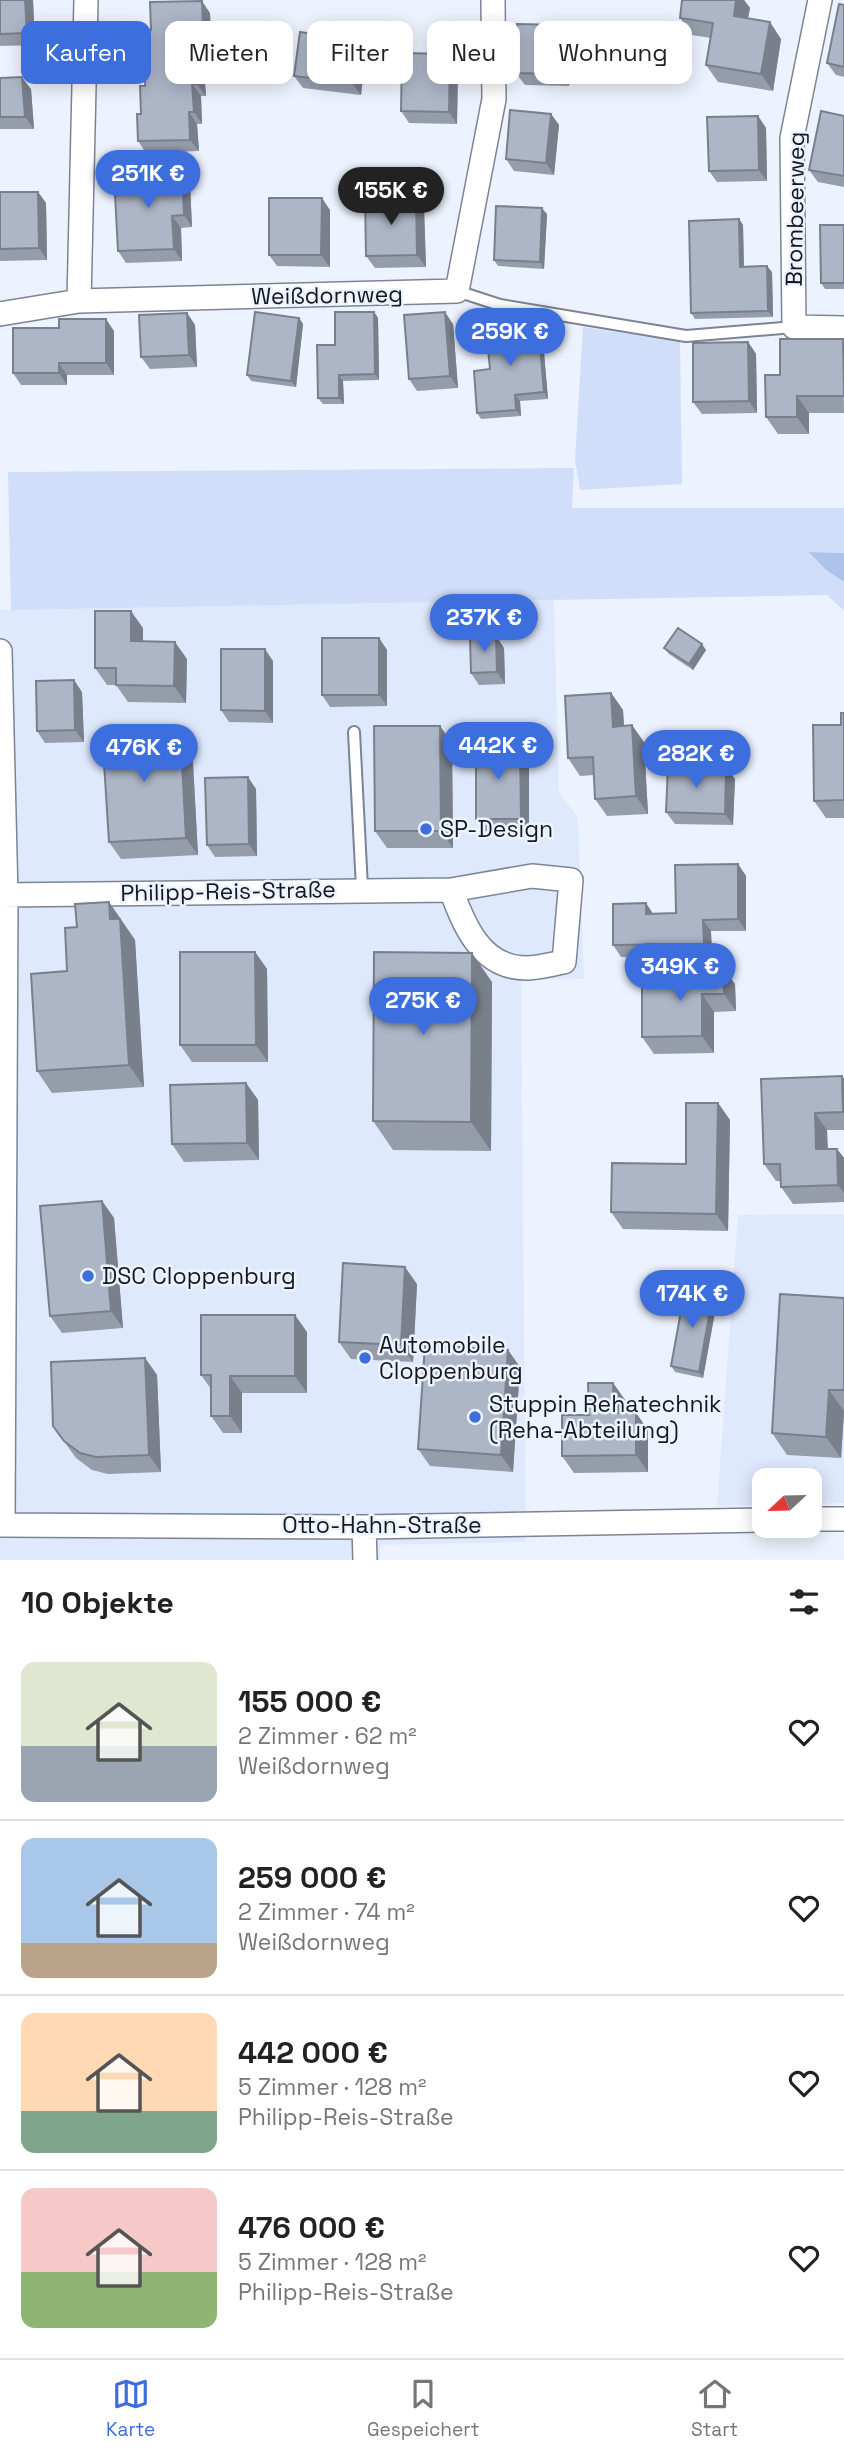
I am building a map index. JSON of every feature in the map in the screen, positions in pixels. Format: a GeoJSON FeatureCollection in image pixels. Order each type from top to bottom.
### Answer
{"type":"FeatureCollection","features":[{"type":"Feature","properties":{"kind":"street"},"geometry":{"type":"LineString","coordinates":[[79,301],[86,0]]}},
{"type":"Feature","properties":{"kind":"street"},"geometry":{"type":"LineString","coordinates":[[457,291],[494,99],[493,0]]}},
{"type":"Feature","properties":{"kind":"street","name":"Brombeerweg"},"geometry":{"type":"LineString","coordinates":[[794,327],[792,138],[820,0]]}},
{"type":"Feature","properties":{"kind":"street","name":"Weißdornweg"},"geometry":{"type":"LineString","coordinates":[[0,314],[79,301],[457,291]]}},
{"type":"Feature","properties":{"kind":"street"},"geometry":{"type":"LineString","coordinates":[[794,327],[844,328]]}},
{"type":"Feature","properties":{"kind":"street"},"geometry":{"type":"LineString","coordinates":[[0,651],[3,896],[2,1525]]}},
{"type":"Feature","properties":{"kind":"street","name":"Philipp-Reis-Straße"},"geometry":{"type":"LineString","coordinates":[[3,896],[362,888],[451,890],[532,876],[571,880],[564,962],[523,968],[484,955],[462,920],[451,890]]}},
{"type":"Feature","properties":{"kind":"street"},"geometry":{"type":"LineString","coordinates":[[822,1519],[844,1519]]}},
{"type":"Feature","properties":{"kind":"street","name":"Otto-Hahn-Straße"},"geometry":{"type":"LineString","coordinates":[[2,1525],[364,1527],[752,1520]]}},
{"type":"Feature","properties":{"kind":"street"},"geometry":{"type":"LineString","coordinates":[[364,1527],[365,1560]]}},
{"type":"Feature","properties":{"kind":"lane"},"geometry":{"type":"LineString","coordinates":[[457,291],[500,304],[686,336],[794,327]]}},
{"type":"Feature","properties":{"kind":"lane"},"geometry":{"type":"LineString","coordinates":[[354,732],[362,888]]}},
{"type":"Feature","properties":{"kind":"shaded area"},"geometry":{"type":"Polygon","coordinates":[[[583,327],[680,342],[682,484],[580,490],[575,460],[583,327]]]}},
{"type":"Feature","properties":{"kind":"shaded area"},"geometry":{"type":"Polygon","coordinates":[[[574,468],[572,508],[844,508],[844,553],[810,552],[826,570],[844,582],[844,611],[827,595],[11,610],[8,472],[574,468]]]}},
{"type":"Feature","properties":{"kind":"shaded area"},"geometry":{"type":"Polygon","coordinates":[[[809,552],[844,553],[844,582],[826,570],[809,552]]]}},
{"type":"Feature","properties":{"kind":"shaded area"},"geometry":{"type":"Polygon","coordinates":[[[554,600],[559,793],[578,817],[584,979],[521,980],[526,1542],[380,1545],[380,1560],[0,1560],[0,610],[554,600]]]}},
{"type":"Feature","properties":{"kind":"shaded area"},"geometry":{"type":"Polygon","coordinates":[[[844,1214],[844,1503],[822,1504],[822,1468],[752,1468],[752,1505],[717,1506],[738,1215],[844,1214]]]}},
{"type":"Feature","properties":{"kind":"building"},"geometry":{"type":"Polygon","coordinates":[[[0,0],[25,0],[26,21],[21,21],[21,33],[0,34],[0,0]]]}},
{"type":"Feature","properties":{"kind":"building"},"geometry":{"type":"Polygon","coordinates":[[[682,0],[736,0],[734,16],[770,22],[761,74],[706,65],[713,23],[680,18],[682,0]]]}},
{"type":"Feature","properties":{"kind":"building"},"geometry":{"type":"Polygon","coordinates":[[[202,1],[203,21],[165,21],[165,84],[192,84],[194,112],[189,112],[190,140],[138,141],[140,86],[151,84],[150,2],[202,1]]]}},
{"type":"Feature","properties":{"kind":"building"},"geometry":{"type":"Polygon","coordinates":[[[839,4],[844,5],[844,67],[827,63],[839,4]]]}},
{"type":"Feature","properties":{"kind":"building"},"geometry":{"type":"Polygon","coordinates":[[[520,24],[534,24],[534,73],[520,73],[520,24]]]}},
{"type":"Feature","properties":{"kind":"building"},"geometry":{"type":"Polygon","coordinates":[[[300,32],[307,33],[307,78],[294,76],[300,32]]]}},
{"type":"Feature","properties":{"kind":"building"},"geometry":{"type":"Polygon","coordinates":[[[413,53],[427,54],[427,84],[449,84],[449,112],[401,111],[401,84],[413,84],[413,53]]]}},
{"type":"Feature","properties":{"kind":"building"},"geometry":{"type":"Polygon","coordinates":[[[21,77],[25,117],[0,117],[0,78],[21,77]]]}},
{"type":"Feature","properties":{"kind":"building"},"geometry":{"type":"Polygon","coordinates":[[[510,110],[551,114],[546,163],[506,159],[510,110]]]}},
{"type":"Feature","properties":{"kind":"building"},"geometry":{"type":"Polygon","coordinates":[[[821,111],[844,116],[844,176],[809,170],[821,111]]]}},
{"type":"Feature","properties":{"kind":"building"},"geometry":{"type":"Polygon","coordinates":[[[758,116],[759,170],[709,171],[707,117],[758,116]]]}},
{"type":"Feature","properties":{"kind":"building"},"geometry":{"type":"Polygon","coordinates":[[[182,172],[184,215],[172,216],[174,249],[118,251],[114,175],[182,172]]]}},
{"type":"Feature","properties":{"kind":"building"},"geometry":{"type":"Polygon","coordinates":[[[0,192],[38,192],[39,248],[0,249],[0,192]]]}},
{"type":"Feature","properties":{"kind":"building"},"geometry":{"type":"Polygon","coordinates":[[[416,197],[417,255],[366,256],[365,198],[416,197]]]}},
{"type":"Feature","properties":{"kind":"building"},"geometry":{"type":"Polygon","coordinates":[[[269,198],[322,198],[321,255],[269,255],[269,198]]]}},
{"type":"Feature","properties":{"kind":"building"},"geometry":{"type":"Polygon","coordinates":[[[496,206],[542,208],[540,262],[494,260],[496,206]]]}},
{"type":"Feature","properties":{"kind":"building"},"geometry":{"type":"Polygon","coordinates":[[[739,219],[740,267],[767,266],[768,311],[691,313],[689,221],[739,219]]]}},
{"type":"Feature","properties":{"kind":"building"},"geometry":{"type":"Polygon","coordinates":[[[820,225],[844,225],[844,283],[821,283],[820,225]]]}},
{"type":"Feature","properties":{"kind":"building"},"geometry":{"type":"Polygon","coordinates":[[[255,312],[299,318],[291,381],[247,375],[255,312]]]}},
{"type":"Feature","properties":{"kind":"building"},"geometry":{"type":"Polygon","coordinates":[[[335,312],[374,312],[375,374],[339,375],[339,398],[318,398],[317,345],[335,345],[335,312]]]}},
{"type":"Feature","properties":{"kind":"building"},"geometry":{"type":"Polygon","coordinates":[[[445,312],[450,376],[409,379],[404,315],[445,312]]]}},
{"type":"Feature","properties":{"kind":"building"},"geometry":{"type":"Polygon","coordinates":[[[187,313],[189,355],[141,357],[139,315],[187,313]]]}},
{"type":"Feature","properties":{"kind":"building"},"geometry":{"type":"Polygon","coordinates":[[[59,319],[106,319],[106,363],[59,363],[59,373],[13,373],[13,328],[59,328],[59,319]]]}},
{"type":"Feature","properties":{"kind":"building"},"geometry":{"type":"Polygon","coordinates":[[[538,324],[544,392],[515,395],[516,410],[477,413],[474,371],[490,369],[486,328],[538,324]]]}},
{"type":"Feature","properties":{"kind":"building"},"geometry":{"type":"Polygon","coordinates":[[[780,339],[843,339],[844,396],[797,396],[797,417],[766,417],[765,375],[780,375],[780,339]]]}},
{"type":"Feature","properties":{"kind":"building"},"geometry":{"type":"Polygon","coordinates":[[[748,342],[749,401],[693,402],[693,343],[748,342]]]}},
{"type":"Feature","properties":{"kind":"building"},"geometry":{"type":"Polygon","coordinates":[[[95,611],[131,611],[131,641],[175,642],[174,686],[116,685],[116,668],[95,668],[95,611]]]}},
{"type":"Feature","properties":{"kind":"building"},"geometry":{"type":"Polygon","coordinates":[[[678,628],[702,644],[689,664],[664,648],[678,628]]]}},
{"type":"Feature","properties":{"kind":"building"},"geometry":{"type":"Polygon","coordinates":[[[496,636],[497,672],[471,673],[470,637],[496,636]]]}},
{"type":"Feature","properties":{"kind":"building"},"geometry":{"type":"Polygon","coordinates":[[[322,638],[379,638],[379,695],[322,695],[322,638]]]}},
{"type":"Feature","properties":{"kind":"building"},"geometry":{"type":"Polygon","coordinates":[[[221,649],[265,649],[265,711],[221,710],[221,649]]]}},
{"type":"Feature","properties":{"kind":"building"},"geometry":{"type":"Polygon","coordinates":[[[74,680],[75,730],[37,731],[36,681],[74,680]]]}},
{"type":"Feature","properties":{"kind":"building"},"geometry":{"type":"Polygon","coordinates":[[[611,693],[613,727],[632,725],[636,796],[595,799],[593,757],[568,758],[565,696],[611,693]]]}},
{"type":"Feature","properties":{"kind":"building"},"geometry":{"type":"Polygon","coordinates":[[[841,713],[844,713],[844,800],[814,801],[813,725],[841,725],[841,713]]]}},
{"type":"Feature","properties":{"kind":"building"},"geometry":{"type":"Polygon","coordinates":[[[374,726],[440,726],[441,831],[375,831],[374,726]]]}},
{"type":"Feature","properties":{"kind":"building"},"geometry":{"type":"Polygon","coordinates":[[[180,727],[186,838],[109,842],[102,731],[180,727]]]}},
{"type":"Feature","properties":{"kind":"building"},"geometry":{"type":"Polygon","coordinates":[[[476,745],[520,745],[521,819],[476,819],[476,745]]]}},
{"type":"Feature","properties":{"kind":"building"},"geometry":{"type":"Polygon","coordinates":[[[668,766],[726,767],[725,814],[666,812],[668,766]]]}},
{"type":"Feature","properties":{"kind":"building"},"geometry":{"type":"Polygon","coordinates":[[[248,777],[249,844],[207,845],[205,778],[248,777]]]}},
{"type":"Feature","properties":{"kind":"building"},"geometry":{"type":"Polygon","coordinates":[[[738,864],[738,919],[703,920],[704,944],[613,945],[613,904],[646,903],[646,914],[676,913],[675,865],[738,864]]]}},
{"type":"Feature","properties":{"kind":"building"},"geometry":{"type":"Polygon","coordinates":[[[109,902],[110,919],[120,919],[129,1065],[37,1071],[31,974],[67,971],[65,928],[77,927],[75,904],[109,902]]]}},
{"type":"Feature","properties":{"kind":"building"},"geometry":{"type":"Polygon","coordinates":[[[180,952],[255,952],[256,1045],[180,1045],[180,952]]]}},
{"type":"Feature","properties":{"kind":"building"},"geometry":{"type":"Polygon","coordinates":[[[374,952],[472,953],[471,1122],[373,1121],[374,952]]]}},
{"type":"Feature","properties":{"kind":"building"},"geometry":{"type":"Polygon","coordinates":[[[723,967],[724,994],[702,994],[702,1036],[642,1037],[642,986],[680,985],[679,968],[723,967]]]}},
{"type":"Feature","properties":{"kind":"building"},"geometry":{"type":"Polygon","coordinates":[[[842,1076],[843,1112],[815,1113],[816,1149],[837,1149],[838,1185],[781,1187],[780,1164],[764,1164],[761,1079],[842,1076]]]}},
{"type":"Feature","properties":{"kind":"building"},"geometry":{"type":"Polygon","coordinates":[[[246,1083],[247,1143],[172,1144],[170,1085],[246,1083]]]}},
{"type":"Feature","properties":{"kind":"building"},"geometry":{"type":"Polygon","coordinates":[[[686,1103],[718,1103],[716,1214],[611,1212],[612,1163],[686,1164],[686,1103]]]}},
{"type":"Feature","properties":{"kind":"building","name":"DSC Cloppenburg"},"geometry":{"type":"Polygon","coordinates":[[[102,1201],[111,1311],[50,1316],[40,1206],[102,1201]]]}},
{"type":"Feature","properties":{"kind":"building"},"geometry":{"type":"Polygon","coordinates":[[[343,1263],[405,1267],[401,1345],[339,1342],[343,1263]]]}},
{"type":"Feature","properties":{"kind":"building"},"geometry":{"type":"Polygon","coordinates":[[[685,1289],[713,1294],[699,1372],[671,1366],[685,1289]]]}},
{"type":"Feature","properties":{"kind":"building"},"geometry":{"type":"Polygon","coordinates":[[[780,1294],[844,1298],[844,1390],[829,1390],[826,1437],[772,1433],[780,1294]]]}},
{"type":"Feature","properties":{"kind":"building"},"geometry":{"type":"Polygon","coordinates":[[[201,1315],[295,1315],[295,1376],[230,1376],[230,1416],[211,1416],[211,1375],[201,1375],[201,1315]]]}},
{"type":"Feature","properties":{"kind":"building","name":"Stuppin Rehatechnik (Reha-Abteilung)"},"geometry":{"type":"Polygon","coordinates":[[[425,1345],[508,1350],[501,1455],[418,1449],[425,1345]]]}},
{"type":"Feature","properties":{"kind":"building"},"geometry":{"type":"Polygon","coordinates":[[[145,1358],[149,1455],[96,1457],[80,1453],[64,1441],[53,1426],[51,1362],[145,1358]]]}},
{"type":"Feature","properties":{"kind":"building"},"geometry":{"type":"Polygon","coordinates":[[[588,1383],[613,1383],[614,1413],[636,1413],[636,1455],[562,1456],[562,1415],[589,1415],[588,1383]]]}},
{"type":"Feature","properties":{"kind":"place","name":"SP-Design"},"geometry":{"type":"Point","coordinates":[426,829]}},
{"type":"Feature","properties":{"kind":"place","name":"DSC Cloppenburg"},"geometry":{"type":"Point","coordinates":[88,1276]}},
{"type":"Feature","properties":{"kind":"place","name":"Automobile Cloppenburg"},"geometry":{"type":"Point","coordinates":[365,1358]}},
{"type":"Feature","properties":{"kind":"place","name":"Stuppin Rehatechnik (Reha-Abteilung)"},"geometry":{"type":"Point","coordinates":[475,1417]}}]}
